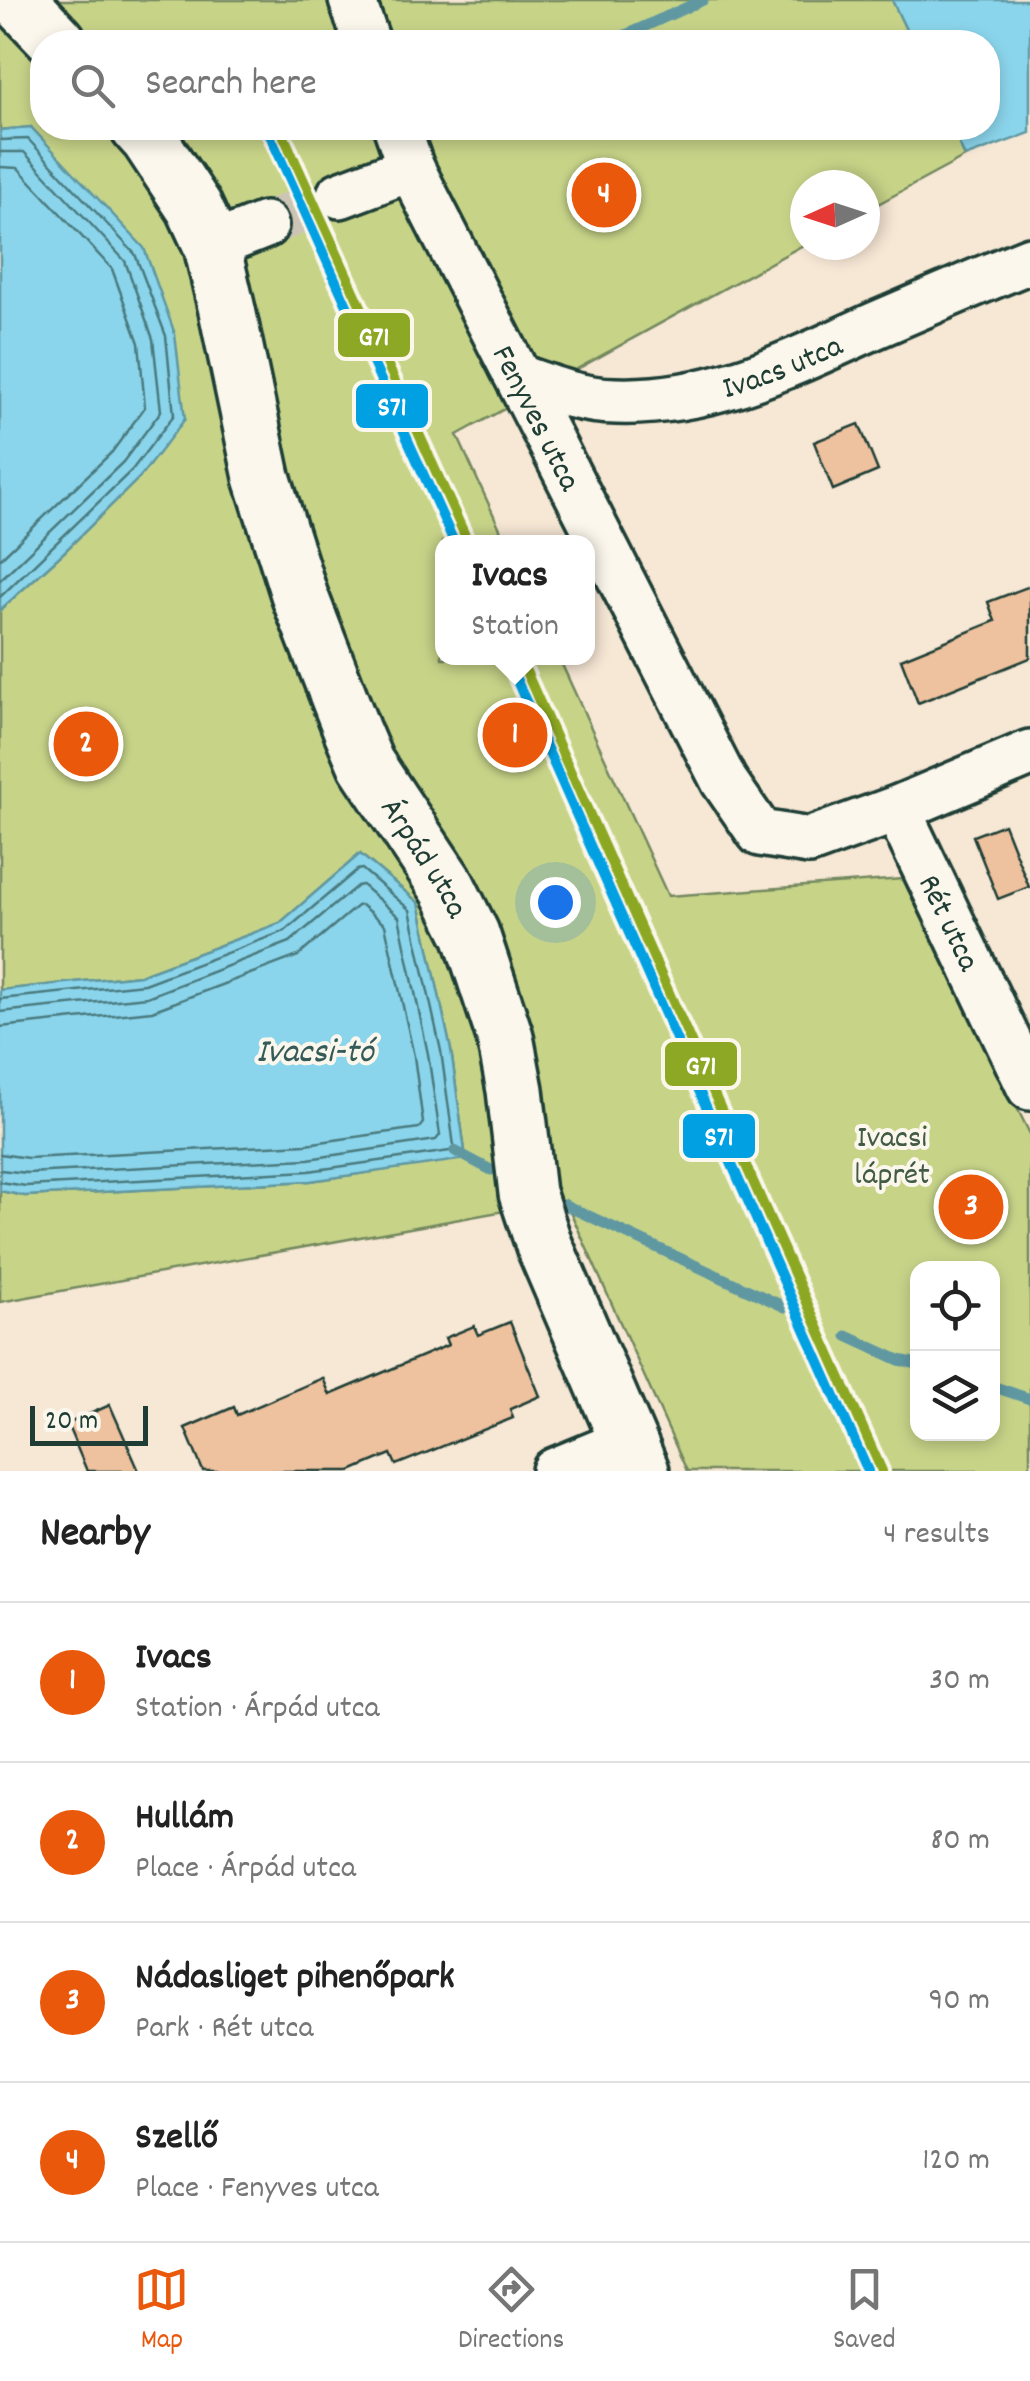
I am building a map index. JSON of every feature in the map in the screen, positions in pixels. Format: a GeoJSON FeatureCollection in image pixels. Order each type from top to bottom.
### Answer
{"type":"FeatureCollection","features":[{"type":"Feature","properties":{"kind":"street"},"geometry":{"type":"LineString","coordinates":[[18,0],[47,30]]}},
{"type":"Feature","properties":{"kind":"street"},"geometry":{"type":"LineString","coordinates":[[352,0],[363,30]]}},
{"type":"Feature","properties":{"kind":"street","name":"Árpád utca"},"geometry":{"type":"LineString","coordinates":[[151,140],[194,207],[212,246],[262,477],[300,597],[366,764],[448,888],[471,934],[504,1037],[518,1106],[527,1192],[544,1244],[634,1456]]}},
{"type":"Feature","properties":{"kind":"street","name":"Fenyves utca"},"geometry":{"type":"LineString","coordinates":[[340,195],[404,148],[724,781],[760,833],[809,840],[898,809]]}},
{"type":"Feature","properties":{"kind":"street"},"geometry":{"type":"LineString","coordinates":[[212,246],[265,225]]}},
{"type":"Feature","properties":{"kind":"street","name":"Ivacs utca"},"geometry":{"type":"LineString","coordinates":[[520,378],[568,395],[614,402],[712,392],[776,370],[1030,260]]}},
{"type":"Feature","properties":{"kind":"street"},"geometry":{"type":"LineString","coordinates":[[898,809],[1030,752]]}},
{"type":"Feature","properties":{"kind":"street","name":"Rét utca"},"geometry":{"type":"LineString","coordinates":[[898,809],[1030,1087]]}},
{"type":"Feature","properties":{"kind":"street"},"geometry":{"type":"LineString","coordinates":[[554,1471],[634,1456]]}},
{"type":"Feature","properties":{"kind":"green space"},"geometry":{"type":"Polygon","coordinates":[[[0,0],[892,0],[906,30],[30,30],[30,127],[0,130],[0,0]]]}},
{"type":"Feature","properties":{"kind":"green space","name":"Ivacsi láprét"},"geometry":{"type":"Polygon","coordinates":[[[38,140],[957,140],[965,157],[880,203],[880,170],[790,170],[790,252],[457,435],[503,535],[435,535],[435,665],[562,665],[668,896],[903,879],[1030,1134],[1030,1471],[687,1471],[565,1200],[0,1302],[0,1191],[25,1196],[310,1181],[466,1158],[451,1050],[419,903],[360,854],[280,923],[140,975],[0,990],[0,610],[140,477],[184,419],[38,140]]]}},
{"type":"Feature","properties":{"kind":"water"},"geometry":{"type":"Polygon","coordinates":[[[892,0],[1030,0],[1030,133],[965,157],[957,140],[1000,140],[1000,30],[906,30],[892,0]]]}},
{"type":"Feature","properties":{"kind":"water"},"geometry":{"type":"Polygon","coordinates":[[[30,127],[30,140],[43,140],[144,248],[175,334],[185,419],[140,477],[0,610],[0,130],[30,127]]]}},
{"type":"Feature","properties":{"kind":"water","name":"Ivacsi-tó"},"geometry":{"type":"Polygon","coordinates":[[[360,854],[419,903],[451,1050],[466,1159],[310,1181],[25,1196],[0,1191],[0,990],[140,975],[280,923],[360,854]]]}},
{"type":"Feature","properties":{"kind":"building"},"geometry":{"type":"Polygon","coordinates":[[[859,424],[878,471],[833,490],[814,442],[859,424]]]}},
{"type":"Feature","properties":{"kind":"building"},"geometry":{"type":"Polygon","coordinates":[[[1030,586],[1030,658],[918,703],[901,659],[995,621],[988,602],[1030,586]]]}},
{"type":"Feature","properties":{"kind":"building"},"geometry":{"type":"Polygon","coordinates":[[[1004,824],[1029,887],[998,899],[973,836],[1004,824]]]}},
{"type":"Feature","properties":{"kind":"building"},"geometry":{"type":"Polygon","coordinates":[[[510,1322],[540,1396],[510,1409],[513,1418],[396,1465],[391,1454],[351,1471],[203,1471],[185,1428],[234,1407],[237,1415],[323,1378],[330,1395],[448,1345],[445,1338],[474,1326],[478,1335],[510,1322]]]}},
{"type":"Feature","properties":{"kind":"building"},"geometry":{"type":"Polygon","coordinates":[[[110,1405],[139,1471],[87,1471],[67,1424],[110,1405]]]}},
{"type":"Feature","properties":{"kind":"waterway"},"geometry":{"type":"LineString","coordinates":[[637,30],[703,0]]}},
{"type":"Feature","properties":{"kind":"waterway"},"geometry":{"type":"LineString","coordinates":[[455,1151],[491,1170]]}},
{"type":"Feature","properties":{"kind":"waterway"},"geometry":{"type":"LineString","coordinates":[[563,1204],[785,1307]]}},
{"type":"Feature","properties":{"kind":"waterway"},"geometry":{"type":"LineString","coordinates":[[847,1336],[910,1362]]}},
{"type":"Feature","properties":{"kind":"waterway"},"geometry":{"type":"LineString","coordinates":[[1000,1389],[1030,1399]]}},
{"type":"Feature","properties":{"kind":"tunnel"},"geometry":{"type":"LineString","coordinates":[[265,225],[340,195]]}},
{"type":"Feature","properties":{"kind":"transit line","name":"S71"},"geometry":{"type":"LineString","coordinates":[[272,140],[451,535]]}},
{"type":"Feature","properties":{"kind":"transit line","name":"G71"},"geometry":{"type":"LineString","coordinates":[[285,140],[465,535]]}},
{"type":"Feature","properties":{"kind":"transit line","name":"S71"},"geometry":{"type":"LineString","coordinates":[[510,665],[868,1471]]}},
{"type":"Feature","properties":{"kind":"transit line","name":"G71"},"geometry":{"type":"LineString","coordinates":[[523,665],[882,1471]]}},
{"type":"Feature","properties":{"kind":"place","name":"Szellő"},"geometry":{"type":"Point","coordinates":[604,195]}},
{"type":"Feature","properties":{"kind":"place","name":"Ivacs"},"geometry":{"type":"Point","coordinates":[515,735]}},
{"type":"Feature","properties":{"kind":"place","name":"Hullám"},"geometry":{"type":"Point","coordinates":[86,744]}},
{"type":"Feature","properties":{"kind":"place","name":"Nádasliget pihenőpark"},"geometry":{"type":"Point","coordinates":[971,1207]}}]}
